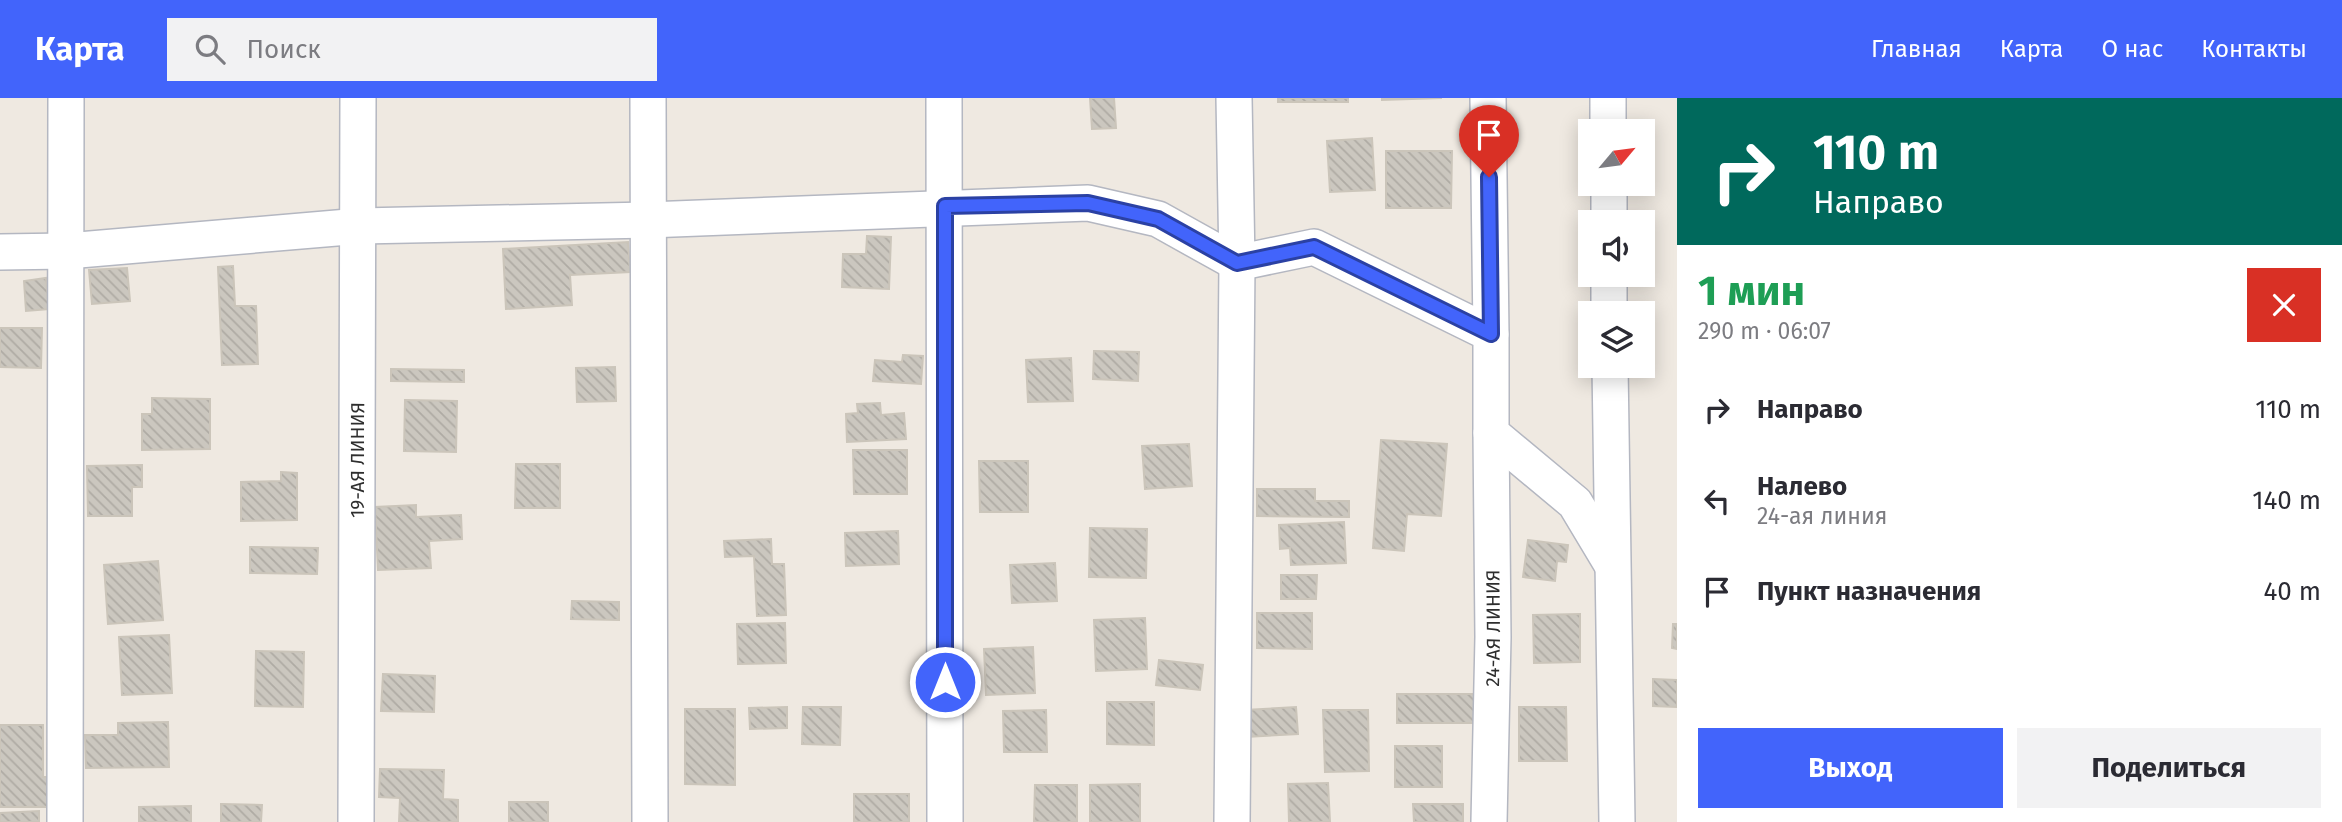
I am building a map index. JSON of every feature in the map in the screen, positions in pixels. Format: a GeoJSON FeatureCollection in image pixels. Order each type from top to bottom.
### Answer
{"type":"FeatureCollection","features":[{"type":"Feature","properties":{"kind":"street"},"geometry":{"type":"LineString","coordinates":[[65,822],[66,98]]}},
{"type":"Feature","properties":{"kind":"street","name":"19-АЯ ЛИНИЯ"},"geometry":{"type":"LineString","coordinates":[[356,822],[360,226],[358,98]]}},
{"type":"Feature","properties":{"kind":"street"},"geometry":{"type":"LineString","coordinates":[[648,98],[650,822]]}},
{"type":"Feature","properties":{"kind":"street"},"geometry":{"type":"LineString","coordinates":[[944,98],[945,822]]}},
{"type":"Feature","properties":{"kind":"street"},"geometry":{"type":"LineString","coordinates":[[1232,822],[1237,263],[1234,98]]}},
{"type":"Feature","properties":{"kind":"street"},"geometry":{"type":"LineString","coordinates":[[0,252],[67,251],[360,226],[648,220],[945,206],[1088,203],[1158,219],[1237,263],[1314,247],[1491,334],[1488,98]]}},
{"type":"Feature","properties":{"kind":"street"},"geometry":{"type":"LineString","coordinates":[[1608,98],[1608,119]]}},
{"type":"Feature","properties":{"kind":"street","name":"24-АЯ ЛИНИЯ"},"geometry":{"type":"LineString","coordinates":[[1489,822],[1493,637],[1491,334]]}},
{"type":"Feature","properties":{"kind":"street"},"geometry":{"type":"LineString","coordinates":[[1610,378],[1617,822]]}},
{"type":"Feature","properties":{"kind":"street"},"geometry":{"type":"LineString","coordinates":[[1491,433],[1575,503],[1611,563]]}},
{"type":"Feature","properties":{"kind":"building"},"geometry":{"type":"Polygon","coordinates":[[[1090,98],[1114,98],[1116,128],[1092,129],[1090,98]]]}},
{"type":"Feature","properties":{"kind":"building"},"geometry":{"type":"Polygon","coordinates":[[[1278,98],[1348,98],[1348,102],[1278,102],[1278,98]]]}},
{"type":"Feature","properties":{"kind":"building"},"geometry":{"type":"Polygon","coordinates":[[[1382,98],[1442,98],[1382,100],[1382,98]]]}},
{"type":"Feature","properties":{"kind":"building"},"geometry":{"type":"Polygon","coordinates":[[[1372,138],[1375,190],[1330,192],[1327,141],[1372,138]]]}},
{"type":"Feature","properties":{"kind":"building"},"geometry":{"type":"Polygon","coordinates":[[[1386,151],[1452,151],[1451,208],[1386,208],[1386,151]]]}},
{"type":"Feature","properties":{"kind":"building"},"geometry":{"type":"Polygon","coordinates":[[[867,236],[891,237],[889,289],[842,287],[843,254],[866,254],[867,236]]]}},
{"type":"Feature","properties":{"kind":"building"},"geometry":{"type":"Polygon","coordinates":[[[628,242],[630,272],[570,275],[572,305],[506,309],[503,249],[628,242]]]}},
{"type":"Feature","properties":{"kind":"building"},"geometry":{"type":"Polygon","coordinates":[[[233,266],[235,306],[256,306],[258,364],[222,365],[218,267],[233,266]]]}},
{"type":"Feature","properties":{"kind":"building"},"geometry":{"type":"Polygon","coordinates":[[[127,268],[130,301],[92,304],[89,270],[127,268]]]}},
{"type":"Feature","properties":{"kind":"building"},"geometry":{"type":"Polygon","coordinates":[[[46,278],[49,309],[26,311],[24,281],[46,278]]]}},
{"type":"Feature","properties":{"kind":"building"},"geometry":{"type":"Polygon","coordinates":[[[0,328],[42,328],[41,368],[0,367],[0,328]]]}},
{"type":"Feature","properties":{"kind":"building"},"geometry":{"type":"Polygon","coordinates":[[[1094,351],[1139,352],[1138,381],[1093,379],[1094,351]]]}},
{"type":"Feature","properties":{"kind":"building"},"geometry":{"type":"Polygon","coordinates":[[[903,355],[923,356],[921,384],[873,381],[875,360],[902,362],[903,355]]]}},
{"type":"Feature","properties":{"kind":"building"},"geometry":{"type":"Polygon","coordinates":[[[1071,358],[1073,401],[1028,402],[1026,360],[1071,358]]]}},
{"type":"Feature","properties":{"kind":"building"},"geometry":{"type":"Polygon","coordinates":[[[615,367],[616,401],[577,402],[576,368],[615,367]]]}},
{"type":"Feature","properties":{"kind":"building"},"geometry":{"type":"Polygon","coordinates":[[[391,369],[464,370],[464,382],[391,381],[391,369]]]}},
{"type":"Feature","properties":{"kind":"building"},"geometry":{"type":"Polygon","coordinates":[[[152,398],[210,399],[210,449],[142,450],[142,414],[152,414],[152,398]]]}},
{"type":"Feature","properties":{"kind":"building"},"geometry":{"type":"Polygon","coordinates":[[[405,400],[457,401],[456,452],[404,451],[405,400]]]}},
{"type":"Feature","properties":{"kind":"building"},"geometry":{"type":"Polygon","coordinates":[[[880,403],[881,415],[904,413],[906,439],[847,442],[846,414],[858,413],[857,404],[880,403]]]}},
{"type":"Feature","properties":{"kind":"building"},"geometry":{"type":"Polygon","coordinates":[[[1381,440],[1447,444],[1441,516],[1407,514],[1404,551],[1373,548],[1381,440]]]}},
{"type":"Feature","properties":{"kind":"building"},"geometry":{"type":"Polygon","coordinates":[[[1189,444],[1192,486],[1145,489],[1142,446],[1189,444]]]}},
{"type":"Feature","properties":{"kind":"building"},"geometry":{"type":"Polygon","coordinates":[[[853,450],[907,450],[907,494],[854,494],[853,450]]]}},
{"type":"Feature","properties":{"kind":"building"},"geometry":{"type":"Polygon","coordinates":[[[979,461],[1028,461],[1028,512],[980,512],[979,461]]]}},
{"type":"Feature","properties":{"kind":"building"},"geometry":{"type":"Polygon","coordinates":[[[516,464],[560,464],[560,508],[515,508],[516,464]]]}},
{"type":"Feature","properties":{"kind":"building"},"geometry":{"type":"Polygon","coordinates":[[[142,465],[142,487],[132,487],[132,516],[88,516],[87,466],[142,465]]]}},
{"type":"Feature","properties":{"kind":"building"},"geometry":{"type":"Polygon","coordinates":[[[281,472],[297,473],[297,520],[241,521],[241,482],[281,481],[281,472]]]}},
{"type":"Feature","properties":{"kind":"building"},"geometry":{"type":"Polygon","coordinates":[[[1257,489],[1315,489],[1315,501],[1349,501],[1349,517],[1257,516],[1257,489]]]}},
{"type":"Feature","properties":{"kind":"building"},"geometry":{"type":"Polygon","coordinates":[[[416,505],[416,517],[461,515],[462,539],[429,541],[431,568],[378,570],[375,507],[416,505]]]}},
{"type":"Feature","properties":{"kind":"building"},"geometry":{"type":"Polygon","coordinates":[[[1344,522],[1346,563],[1291,565],[1290,548],[1280,549],[1279,525],[1344,522]]]}},
{"type":"Feature","properties":{"kind":"building"},"geometry":{"type":"Polygon","coordinates":[[[1090,528],[1147,529],[1146,578],[1089,577],[1090,528]]]}},
{"type":"Feature","properties":{"kind":"building"},"geometry":{"type":"Polygon","coordinates":[[[898,531],[899,564],[846,566],[845,533],[898,531]]]}},
{"type":"Feature","properties":{"kind":"building"},"geometry":{"type":"Polygon","coordinates":[[[771,539],[772,564],[784,564],[786,615],[757,616],[754,556],[725,557],[724,541],[771,539]]]}},
{"type":"Feature","properties":{"kind":"building"},"geometry":{"type":"Polygon","coordinates":[[[1528,540],[1568,545],[1566,562],[1557,561],[1555,581],[1523,577],[1528,540]]]}},
{"type":"Feature","properties":{"kind":"building"},"geometry":{"type":"Polygon","coordinates":[[[250,547],[318,548],[317,574],[250,573],[250,547]]]}},
{"type":"Feature","properties":{"kind":"building"},"geometry":{"type":"Polygon","coordinates":[[[158,561],[163,620],[108,624],[104,565],[158,561]]]}},
{"type":"Feature","properties":{"kind":"building"},"geometry":{"type":"Polygon","coordinates":[[[1055,563],[1057,601],[1012,603],[1010,565],[1055,563]]]}},
{"type":"Feature","properties":{"kind":"building"},"geometry":{"type":"Polygon","coordinates":[[[1281,575],[1317,575],[1316,599],[1281,599],[1281,575]]]}},
{"type":"Feature","properties":{"kind":"building"},"geometry":{"type":"Polygon","coordinates":[[[572,601],[619,602],[619,620],[571,619],[572,601]]]}},
{"type":"Feature","properties":{"kind":"building"},"geometry":{"type":"Polygon","coordinates":[[[1257,613],[1312,613],[1312,649],[1257,648],[1257,613]]]}},
{"type":"Feature","properties":{"kind":"building"},"geometry":{"type":"Polygon","coordinates":[[[1580,614],[1580,662],[1534,663],[1533,615],[1580,614]]]}},
{"type":"Feature","properties":{"kind":"building"},"geometry":{"type":"Polygon","coordinates":[[[1145,618],[1147,669],[1096,671],[1094,620],[1145,618]]]}},
{"type":"Feature","properties":{"kind":"building"},"geometry":{"type":"Polygon","coordinates":[[[785,623],[786,663],[738,664],[737,624],[785,623]]]}},
{"type":"Feature","properties":{"kind":"building"},"geometry":{"type":"Polygon","coordinates":[[[1673,624],[1677,624],[1677,649],[1672,648],[1673,624]]]}},
{"type":"Feature","properties":{"kind":"building"},"geometry":{"type":"Polygon","coordinates":[[[169,635],[172,693],[122,695],[119,637],[169,635]]]}},
{"type":"Feature","properties":{"kind":"building"},"geometry":{"type":"Polygon","coordinates":[[[1033,647],[1035,693],[986,695],[984,649],[1033,647]]]}},
{"type":"Feature","properties":{"kind":"building"},"geometry":{"type":"Polygon","coordinates":[[[256,651],[304,652],[303,707],[255,706],[256,651]]]}},
{"type":"Feature","properties":{"kind":"building"},"geometry":{"type":"Polygon","coordinates":[[[1159,660],[1203,665],[1200,690],[1156,685],[1159,660]]]}},
{"type":"Feature","properties":{"kind":"building"},"geometry":{"type":"Polygon","coordinates":[[[383,674],[435,676],[434,712],[381,711],[383,674]]]}},
{"type":"Feature","properties":{"kind":"building"},"geometry":{"type":"Polygon","coordinates":[[[1653,679],[1677,680],[1677,707],[1653,706],[1653,679]]]}},
{"type":"Feature","properties":{"kind":"building"},"geometry":{"type":"Polygon","coordinates":[[[1397,694],[1477,694],[1477,723],[1397,723],[1397,694]]]}},
{"type":"Feature","properties":{"kind":"building"},"geometry":{"type":"Polygon","coordinates":[[[1107,702],[1154,702],[1154,745],[1107,744],[1107,702]]]}},
{"type":"Feature","properties":{"kind":"building"},"geometry":{"type":"Polygon","coordinates":[[[787,707],[787,728],[750,729],[749,708],[787,707]]]}},
{"type":"Feature","properties":{"kind":"building"},"geometry":{"type":"Polygon","coordinates":[[[803,707],[841,707],[840,745],[802,744],[803,707]]]}},
{"type":"Feature","properties":{"kind":"building"},"geometry":{"type":"Polygon","coordinates":[[[1296,707],[1298,734],[1246,737],[1245,710],[1296,707]]]}},
{"type":"Feature","properties":{"kind":"building"},"geometry":{"type":"Polygon","coordinates":[[[1519,707],[1566,707],[1567,761],[1519,761],[1519,707]]]}},
{"type":"Feature","properties":{"kind":"building"},"geometry":{"type":"Polygon","coordinates":[[[685,709],[735,709],[735,785],[685,784],[685,709]]]}},
{"type":"Feature","properties":{"kind":"building"},"geometry":{"type":"Polygon","coordinates":[[[1046,710],[1047,752],[1004,752],[1003,711],[1046,710]]]}},
{"type":"Feature","properties":{"kind":"building"},"geometry":{"type":"Polygon","coordinates":[[[1323,710],[1368,710],[1369,771],[1325,772],[1323,710]]]}},
{"type":"Feature","properties":{"kind":"building"},"geometry":{"type":"Polygon","coordinates":[[[168,722],[169,767],[86,768],[85,735],[118,735],[118,723],[168,722]]]}},
{"type":"Feature","properties":{"kind":"building"},"geometry":{"type":"Polygon","coordinates":[[[0,725],[43,725],[43,777],[52,777],[52,807],[0,807],[0,725]]]}},
{"type":"Feature","properties":{"kind":"building"},"geometry":{"type":"Polygon","coordinates":[[[1395,746],[1442,746],[1442,787],[1395,787],[1395,746]]]}},
{"type":"Feature","properties":{"kind":"building"},"geometry":{"type":"Polygon","coordinates":[[[380,769],[444,770],[443,799],[458,800],[458,822],[399,822],[400,798],[379,797],[380,769]]]}},
{"type":"Feature","properties":{"kind":"building"},"geometry":{"type":"Polygon","coordinates":[[[1328,783],[1330,822],[1289,822],[1288,784],[1328,783]]]}},
{"type":"Feature","properties":{"kind":"building"},"geometry":{"type":"Polygon","coordinates":[[[1140,784],[1140,822],[1090,822],[1090,785],[1140,784]]]}},
{"type":"Feature","properties":{"kind":"building"},"geometry":{"type":"Polygon","coordinates":[[[1035,785],[1077,785],[1077,822],[1034,822],[1035,785]]]}},
{"type":"Feature","properties":{"kind":"building"},"geometry":{"type":"Polygon","coordinates":[[[854,794],[909,794],[909,822],[854,822],[854,794]]]}},
{"type":"Feature","properties":{"kind":"building"},"geometry":{"type":"Polygon","coordinates":[[[509,802],[548,802],[548,822],[509,822],[509,802]]]}},
{"type":"Feature","properties":{"kind":"building"},"geometry":{"type":"Polygon","coordinates":[[[221,804],[262,805],[261,822],[221,822],[221,804]]]}},
{"type":"Feature","properties":{"kind":"building"},"geometry":{"type":"Polygon","coordinates":[[[1413,804],[1463,804],[1463,822],[1414,822],[1413,804]]]}},
{"type":"Feature","properties":{"kind":"building"},"geometry":{"type":"Polygon","coordinates":[[[191,806],[191,822],[139,822],[139,807],[191,806]]]}},
{"type":"Feature","properties":{"kind":"building"},"geometry":{"type":"Polygon","coordinates":[[[39,811],[39,822],[0,822],[0,813],[39,811]]]}},
{"type":"Feature","properties":{"kind":"route"},"geometry":{"type":"LineString","coordinates":[[945,682],[945,206],[1088,203],[1158,219],[1237,263],[1314,247],[1491,334],[1489,177]]}}]}
